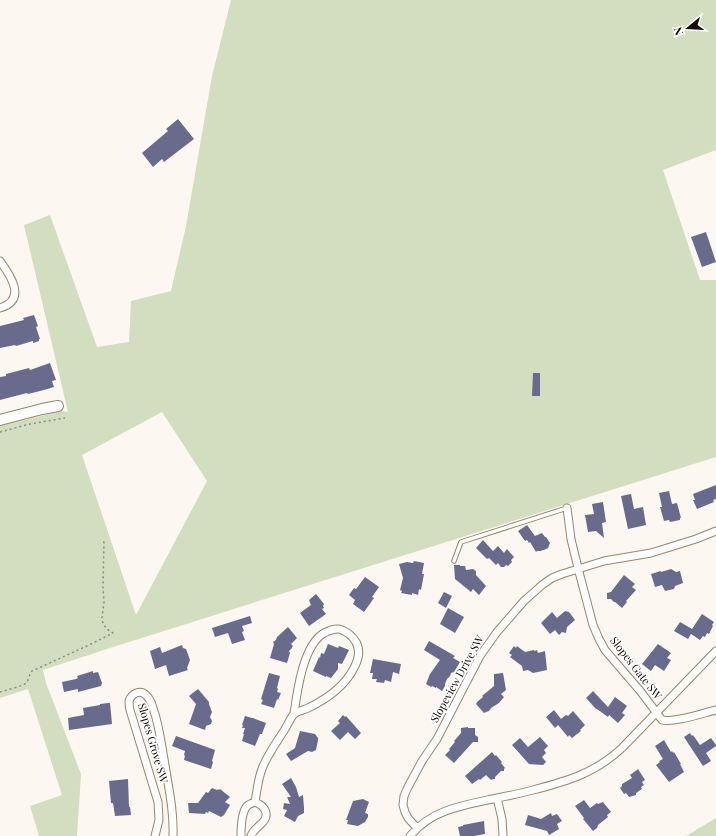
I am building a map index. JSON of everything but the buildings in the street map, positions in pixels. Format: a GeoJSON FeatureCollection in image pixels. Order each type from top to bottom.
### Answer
{"type":"FeatureCollection","features":[{"type":"Feature","properties":{"kind":"street"},"geometry":{"type":"LineString","coordinates":[[0,261],[11,278],[14,285],[15,294],[13,300],[8,305],[0,308]]}},
{"type":"Feature","properties":{"kind":"street"},"geometry":{"type":"LineString","coordinates":[[0,420],[58,406]]}},
{"type":"Feature","properties":{"kind":"street","name":"Slopes Gate SW"},"geometry":{"type":"LineString","coordinates":[[567,508],[571,539],[593,625],[605,650],[656,712]]}},
{"type":"Feature","properties":{"kind":"street","name":"Slopeview Drive SW"},"geometry":{"type":"LineString","coordinates":[[417,828],[408,818],[403,805],[404,796],[408,787],[422,761],[437,739],[480,656],[497,632],[524,600],[552,578],[578,568],[604,561],[651,552],[696,539],[716,531]]}},
{"type":"Feature","properties":{"kind":"street"},"geometry":{"type":"LineString","coordinates":[[255,802],[262,768],[294,714],[296,694],[306,656],[311,646],[318,636],[329,631],[338,629],[346,632],[354,638],[358,644],[359,656],[347,680],[322,700],[294,714]]}},
{"type":"Feature","properties":{"kind":"street"},"geometry":{"type":"LineString","coordinates":[[410,836],[417,828],[428,820],[446,811],[559,783],[582,775],[598,767],[622,748],[716,651]]}},
{"type":"Feature","properties":{"kind":"street","name":"Slopes Grove SW"},"geometry":{"type":"LineString","coordinates":[[155,836],[159,820],[158,802],[129,704],[131,698],[137,692],[144,693],[147,696],[153,707],[158,725],[172,808],[173,836]]}},
{"type":"Feature","properties":{"kind":"street"},"geometry":{"type":"LineString","coordinates":[[656,712],[664,721],[716,710]]}},
{"type":"Feature","properties":{"kind":"street"},"geometry":{"type":"LineString","coordinates":[[497,798],[502,819],[503,836]]}},
{"type":"Feature","properties":{"kind":"street"},"geometry":{"type":"LineString","coordinates":[[241,836],[241,824],[245,808],[255,802],[265,808],[266,814],[262,823],[251,836]]}},
{"type":"Feature","properties":{"kind":"lane"},"geometry":{"type":"LineString","coordinates":[[454,561],[461,542],[567,508]]}},
{"type":"Feature","properties":{"kind":"path"},"geometry":{"type":"LineString","coordinates":[[0,432],[30,424],[65,418]]}},
{"type":"Feature","properties":{"kind":"path"},"geometry":{"type":"LineString","coordinates":[[0,692],[26,683],[32,671],[113,633],[103,624],[102,618],[104,602],[104,540]]}},
{"type":"Feature","properties":{"kind":"green space"},"geometry":{"type":"Polygon","coordinates":[[[231,0],[716,0],[716,150],[663,170],[700,280],[716,280],[716,457],[43,670],[46,683],[81,774],[77,836],[39,836],[30,806],[62,795],[28,689],[0,698],[0,426],[61,411],[68,412],[24,225],[50,215],[97,347],[129,342],[131,301],[171,291],[186,226],[212,76],[231,0]],[[162,412],[82,455],[136,615],[207,481],[162,412]]]}},
{"type":"Feature","properties":{"kind":"green space"},"geometry":{"type":"Polygon","coordinates":[[[716,818],[716,836],[686,836],[716,818]]]}}]}
